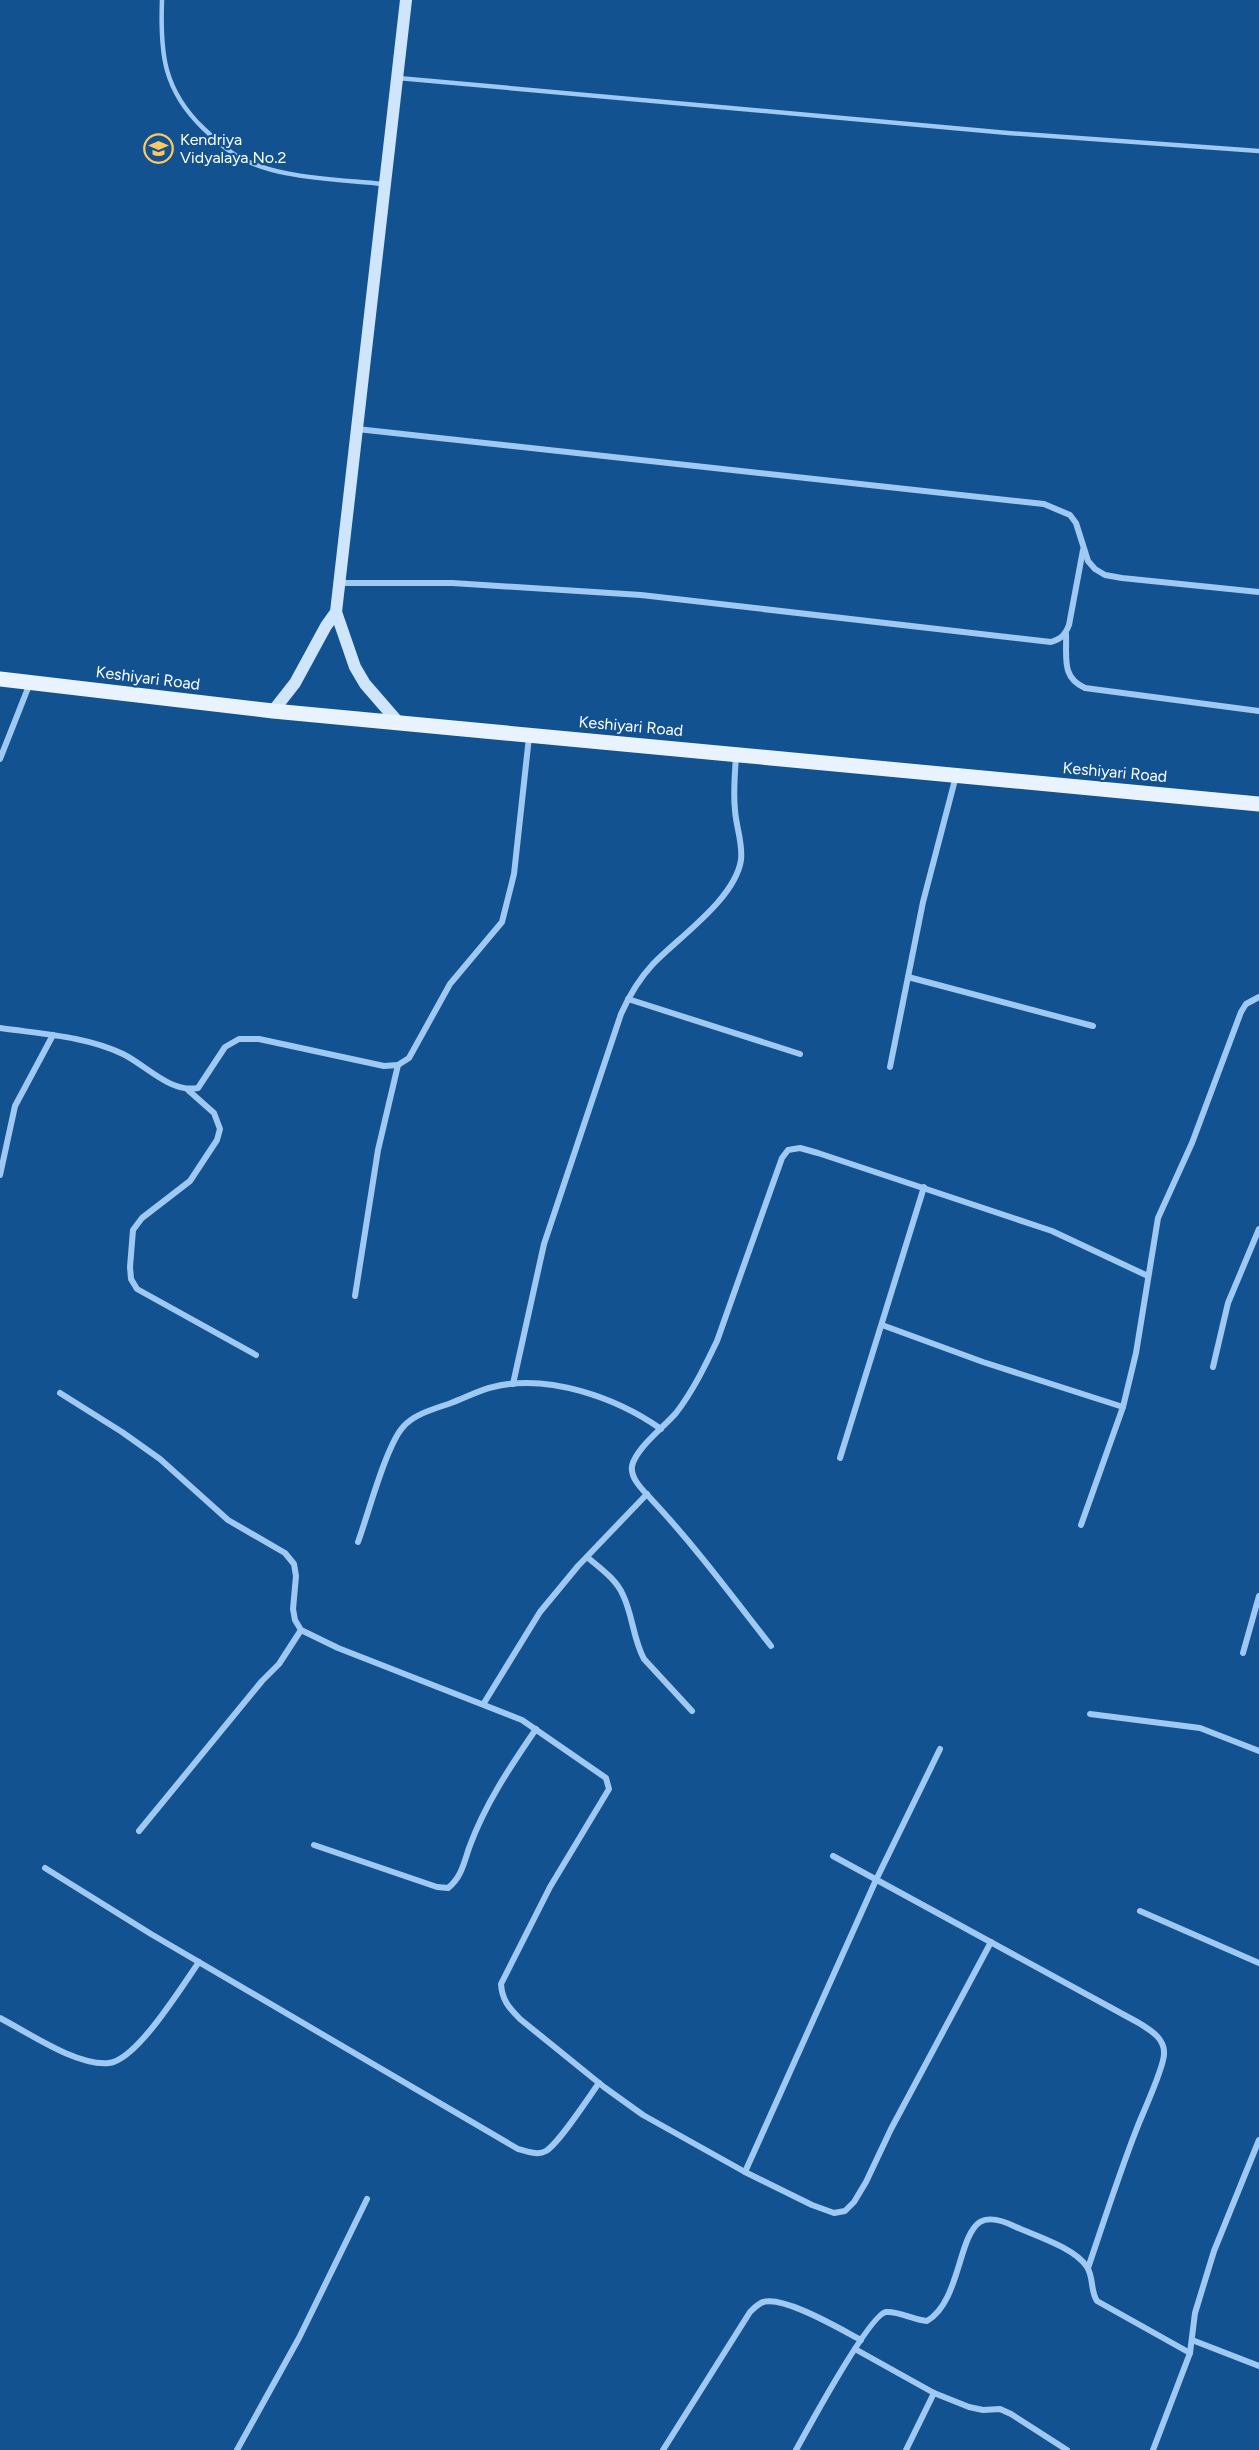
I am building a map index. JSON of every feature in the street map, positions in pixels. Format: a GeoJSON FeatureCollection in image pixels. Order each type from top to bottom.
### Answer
{"type":"FeatureCollection","features":[{"type":"Feature","properties":{"kind":"main road","name":"Keshiyari Road"},"geometry":{"type":"LineString","coordinates":[[0,679],[273,711],[1259,804]]}},
{"type":"Feature","properties":{"kind":"street"},"geometry":{"type":"LineString","coordinates":[[398,722],[365,684],[355,667],[336,612],[406,0]]}},
{"type":"Feature","properties":{"kind":"street"},"geometry":{"type":"LineString","coordinates":[[357,429],[1044,504],[1070,515],[1076,524],[1088,561],[1105,575],[1259,592]]}},
{"type":"Feature","properties":{"kind":"street"},"geometry":{"type":"LineString","coordinates":[[339,583],[452,583],[641,595],[1039,642],[1059,640],[1066,634],[1070,625],[1083,549]]}},
{"type":"Feature","properties":{"kind":"street"},"geometry":{"type":"LineString","coordinates":[[273,711],[295,683],[336,612]]}},
{"type":"Feature","properties":{"kind":"street"},"geometry":{"type":"LineString","coordinates":[[1066,634],[1069,676],[1075,683],[1085,688],[1259,711]]}},
{"type":"Feature","properties":{"kind":"street"},"geometry":{"type":"LineString","coordinates":[[0,759],[31,683]]}},
{"type":"Feature","properties":{"kind":"street"},"geometry":{"type":"LineString","coordinates":[[188,1090],[198,1088],[225,1047],[239,1039],[259,1039],[384,1066],[398,1065],[409,1058],[450,984],[502,922],[514,874],[529,734]]}},
{"type":"Feature","properties":{"kind":"street"},"geometry":{"type":"LineString","coordinates":[[513,1384],[544,1244],[617,1025],[628,999],[652,965],[718,901],[738,872],[741,843],[737,829],[734,792],[736,754]]}},
{"type":"Feature","properties":{"kind":"street"},"geometry":{"type":"LineString","coordinates":[[890,1067],[923,902],[956,775]]}},
{"type":"Feature","properties":{"kind":"street"},"geometry":{"type":"LineString","coordinates":[[908,977],[1092,1026]]}},
{"type":"Feature","properties":{"kind":"street"},"geometry":{"type":"LineString","coordinates":[[1082,1525],[1123,1407],[1136,1353],[1158,1218],[1201,1121],[1241,1012],[1246,1004],[1259,997]]}},
{"type":"Feature","properties":{"kind":"street"},"geometry":{"type":"LineString","coordinates":[[628,999],[800,1054]]}},
{"type":"Feature","properties":{"kind":"street"},"geometry":{"type":"LineString","coordinates":[[0,1028],[88,1042],[124,1054],[164,1080],[188,1090],[214,1113],[220,1129],[217,1140],[190,1181],[142,1218],[133,1230],[131,1279],[137,1289],[256,1355]]}},
{"type":"Feature","properties":{"kind":"street"},"geometry":{"type":"LineString","coordinates":[[0,1175],[15,1106],[53,1035]]}},
{"type":"Feature","properties":{"kind":"street"},"geometry":{"type":"LineString","coordinates":[[355,1296],[378,1150],[398,1065]]}},
{"type":"Feature","properties":{"kind":"street"},"geometry":{"type":"LineString","coordinates":[[771,1646],[682,1532],[633,1476],[632,1465],[639,1453],[675,1413],[698,1380],[717,1341],[754,1233],[782,1158],[788,1149],[800,1148],[818,1153],[1052,1231],[1148,1276]]}},
{"type":"Feature","properties":{"kind":"street"},"geometry":{"type":"LineString","coordinates":[[840,1458],[924,1187]]}},
{"type":"Feature","properties":{"kind":"street"},"geometry":{"type":"LineString","coordinates":[[1213,1367],[1228,1303],[1259,1229]]}},
{"type":"Feature","properties":{"kind":"street"},"geometry":{"type":"LineString","coordinates":[[882,1325],[983,1362],[1123,1407]]}},
{"type":"Feature","properties":{"kind":"street"},"geometry":{"type":"LineString","coordinates":[[358,1542],[393,1444],[402,1428],[411,1420],[427,1412],[494,1387],[542,1383],[597,1397],[637,1412],[661,1429]]}},
{"type":"Feature","properties":{"kind":"street"},"geometry":{"type":"LineString","coordinates":[[60,1393],[160,1459],[228,1520],[285,1553],[294,1564],[296,1576],[293,1609],[295,1620],[302,1630],[348,1652],[484,1703],[522,1720],[606,1778],[609,1789],[549,1887],[501,1984],[502,1995],[508,2007],[520,2019],[599,2083],[643,2115],[745,2172],[812,2205],[834,2213],[845,2211],[854,2202],[866,2182],[891,2129],[991,1942]]}},
{"type":"Feature","properties":{"kind":"street"},"geometry":{"type":"LineString","coordinates":[[484,1703],[540,1612],[587,1557],[647,1494]]}},
{"type":"Feature","properties":{"kind":"street"},"geometry":{"type":"LineString","coordinates":[[587,1557],[614,1581],[623,1594],[644,1659],[692,1712]]}},
{"type":"Feature","properties":{"kind":"street"},"geometry":{"type":"LineString","coordinates":[[1243,1653],[1259,1596]]}},
{"type":"Feature","properties":{"kind":"street"},"geometry":{"type":"LineString","coordinates":[[139,1831],[262,1681],[279,1664],[302,1630]]}},
{"type":"Feature","properties":{"kind":"street"},"geometry":{"type":"LineString","coordinates":[[1090,1714],[1200,1728],[1259,1751]]}},
{"type":"Feature","properties":{"kind":"street"},"geometry":{"type":"LineString","coordinates":[[314,1845],[437,1887],[448,1888],[456,1882],[461,1872],[479,1819],[536,1729]]}},
{"type":"Feature","properties":{"kind":"street"},"geometry":{"type":"LineString","coordinates":[[745,2172],[876,1880],[940,1749]]}},
{"type":"Feature","properties":{"kind":"street"},"geometry":{"type":"LineString","coordinates":[[832,1856],[1139,2023],[1155,2034],[1162,2043],[1164,2054],[1160,2067],[1088,2268],[1091,2292],[1097,2301],[1190,2353]]}},
{"type":"Feature","properties":{"kind":"street"},"geometry":{"type":"LineString","coordinates":[[45,1868],[199,1962],[518,2149],[534,2154],[546,2151],[599,2083]]}},
{"type":"Feature","properties":{"kind":"street"},"geometry":{"type":"LineString","coordinates":[[1140,1911],[1259,1963]]}},
{"type":"Feature","properties":{"kind":"street"},"geometry":{"type":"LineString","coordinates":[[0,2018],[77,2057],[111,2063],[124,2058],[139,2043],[160,2018],[199,1962]]}},
{"type":"Feature","properties":{"kind":"street"},"geometry":{"type":"LineString","coordinates":[[1153,2450],[1190,2353],[1195,2313],[1211,2260],[1259,2140]]}},
{"type":"Feature","properties":{"kind":"street"},"geometry":{"type":"LineString","coordinates":[[237,2450],[299,2338],[367,2199]]}},
{"type":"Feature","properties":{"kind":"street"},"geometry":{"type":"LineString","coordinates":[[796,2450],[855,2349],[878,2315],[886,2312],[927,2321],[936,2316],[950,2290],[970,2235],[978,2223],[986,2220],[1010,2224],[1068,2250],[1082,2260],[1088,2268]]}},
{"type":"Feature","properties":{"kind":"street"},"geometry":{"type":"LineString","coordinates":[[663,2450],[750,2312],[762,2302],[775,2301],[793,2307],[861,2340]]}},
{"type":"Feature","properties":{"kind":"street"},"geometry":{"type":"LineString","coordinates":[[1192,2340],[1259,2366]]}},
{"type":"Feature","properties":{"kind":"street"},"geometry":{"type":"LineString","coordinates":[[855,2349],[934,2393],[969,2407],[982,2410],[999,2409],[1011,2414],[1067,2450]]}},
{"type":"Feature","properties":{"kind":"street"},"geometry":{"type":"LineString","coordinates":[[906,2450],[934,2393]]}},
{"type":"Feature","properties":{"kind":"lane"},"geometry":{"type":"LineString","coordinates":[[162,0],[161,24],[167,76],[180,101],[197,122],[229,151],[276,170],[304,176],[385,184]]}},
{"type":"Feature","properties":{"kind":"lane"},"geometry":{"type":"LineString","coordinates":[[397,78],[1008,133],[1259,151]]}},
{"type":"Feature","properties":{"kind":"place","name":"Kendriya Vidyalaya No.2"},"geometry":{"type":"Point","coordinates":[159,148]}}]}
